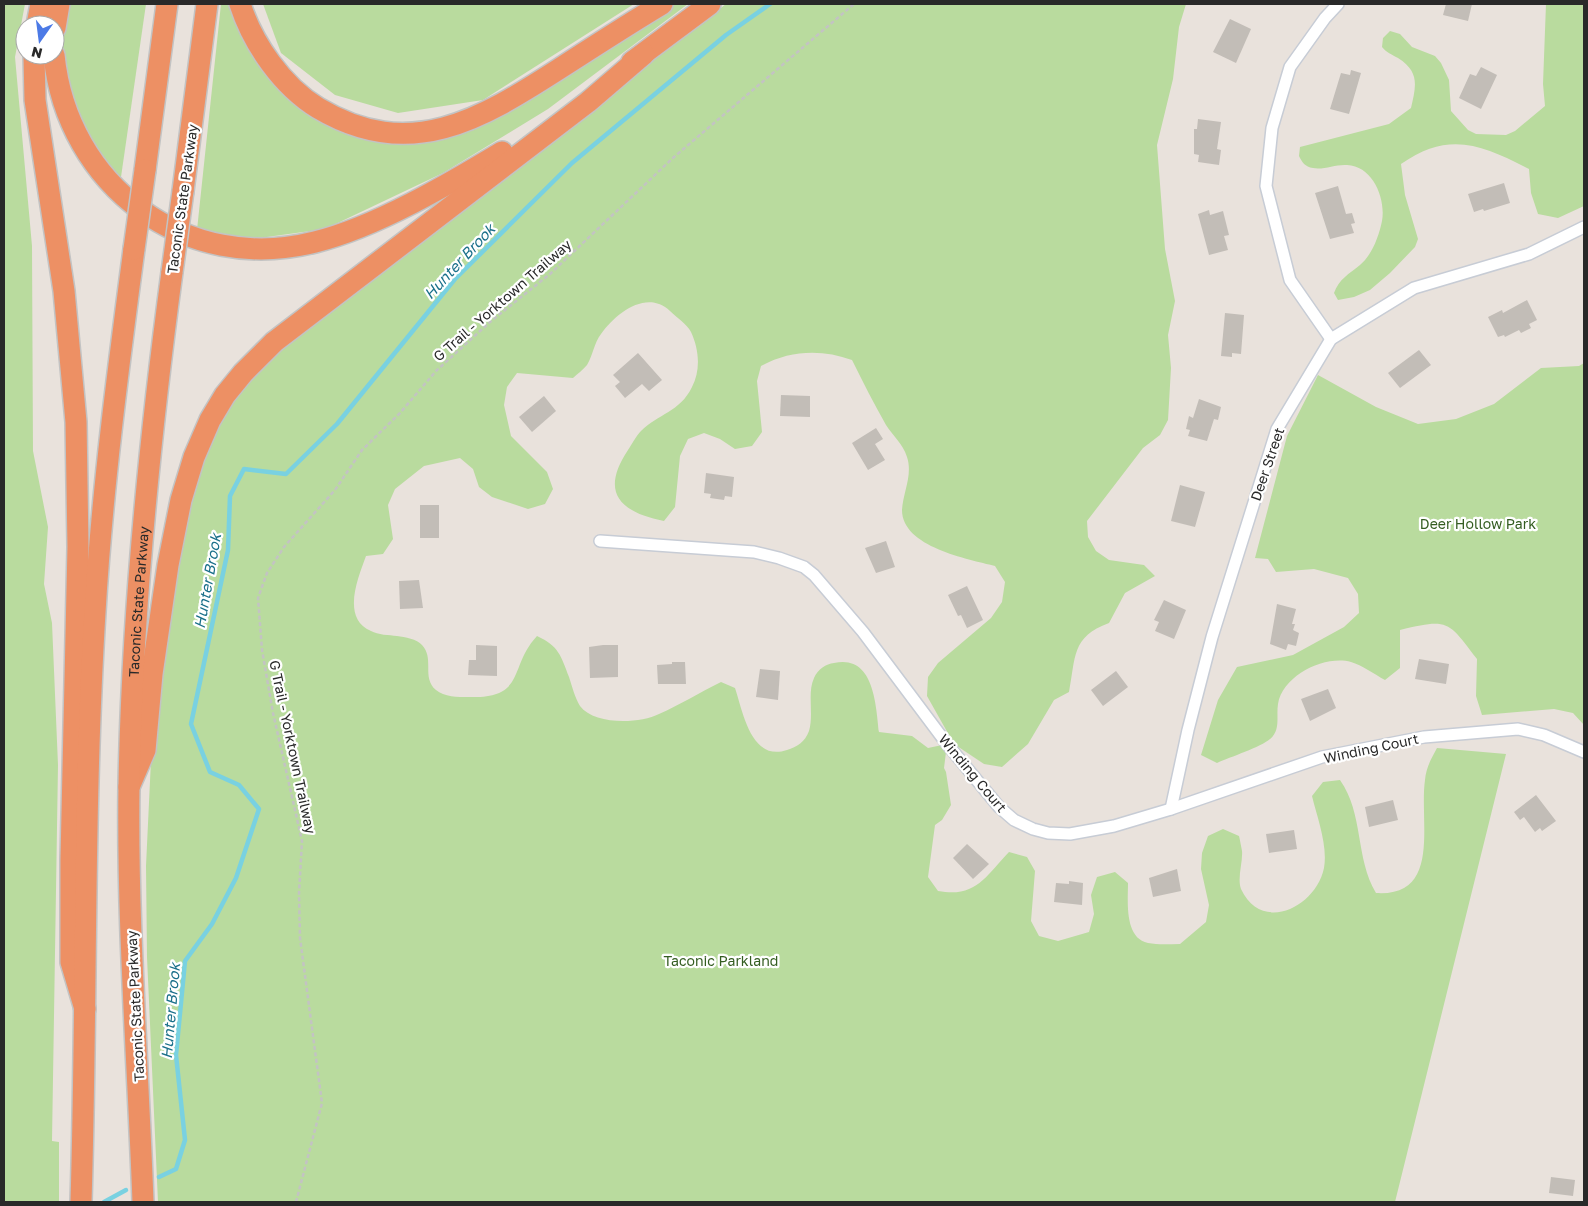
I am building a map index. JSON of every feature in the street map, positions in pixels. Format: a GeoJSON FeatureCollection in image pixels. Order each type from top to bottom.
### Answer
{"type":"FeatureCollection","features":[{"type":"Feature","properties":{"kind":"highway"},"geometry":{"type":"LineString","coordinates":[[81,1202],[90,713],[96,602],[109,444],[167,4]]}},
{"type":"Feature","properties":{"kind":"highway","name":"Taconic State Parkway"},"geometry":{"type":"LineString","coordinates":[[143,1202],[131,937],[129,787],[133,660],[143,512],[207,4]]}},
{"type":"Feature","properties":{"kind":"highway"},"geometry":{"type":"LineString","coordinates":[[240,4],[261,48],[283,77],[302,96],[325,112],[351,123],[377,130],[406,132],[449,128],[486,114],[515,98],[662,4]]}},
{"type":"Feature","properties":{"kind":"highway"},"geometry":{"type":"LineString","coordinates":[[56,65],[61,95],[76,133],[96,168],[124,197],[158,221],[192,237],[230,247],[265,249],[300,245],[331,238],[446,185],[531,134],[644,54],[710,4]]}},
{"type":"Feature","properties":{"kind":"highway"},"geometry":{"type":"LineString","coordinates":[[129,787],[145,750],[157,638],[181,500],[199,444],[225,395],[247,368],[281,336],[582,106],[644,54]]}},
{"type":"Feature","properties":{"kind":"highway"},"geometry":{"type":"LineString","coordinates":[[34,65],[35,100],[65,300],[76,422],[78,539],[71,859],[71,962],[85,1009]]}},
{"type":"Feature","properties":{"kind":"street"},"geometry":{"type":"LineString","coordinates":[[1331,339],[1290,280],[1266,186],[1272,128],[1290,67],[1325,18],[1338,4]]}},
{"type":"Feature","properties":{"kind":"street","name":"Deer Street"},"geometry":{"type":"LineString","coordinates":[[1171,809],[1188,730],[1212,637],[1278,429],[1331,339],[1414,288],[1529,254],[1584,227]]}},
{"type":"Feature","properties":{"kind":"street","name":"Winding Court"},"geometry":{"type":"LineString","coordinates":[[600,541],[754,552],[804,567],[814,575],[862,632],[947,744],[999,807],[1014,820],[1033,829],[1048,833],[1070,834],[1114,826],[1171,809],[1322,757],[1424,737],[1518,729],[1544,735],[1584,752]]}},
{"type":"Feature","properties":{"kind":"path","name":"G Trail - Yorktown Trailway"},"geometry":{"type":"LineString","coordinates":[[296,1202],[322,1103],[300,938],[298,892],[302,841],[273,713],[262,650],[258,598],[267,573],[284,547],[335,490],[362,450],[400,413],[436,371],[490,322],[550,274],[674,157],[854,4]]}},
{"type":"Feature","properties":{"kind":"green space"},"geometry":{"type":"Polygon","coordinates":[[[4,4],[25,4],[23,15],[15,15],[15,65],[32,246],[33,451],[48,527],[44,584],[52,623],[58,765],[52,1141],[59,1142],[59,1202],[4,1202],[4,4]]]}},
{"type":"Feature","properties":{"kind":"green space"},"geometry":{"type":"Polygon","coordinates":[[[66,4],[146,4],[121,177],[105,169],[82,129],[62,65],[65,65],[65,15],[63,15],[66,4]]]}},
{"type":"Feature","properties":{"kind":"green space"},"geometry":{"type":"Polygon","coordinates":[[[221,4],[230,4],[302,108],[400,139],[595,55],[673,4],[688,4],[548,109],[443,173],[325,229],[237,241],[197,230],[221,4]]]}},
{"type":"Feature","properties":{"kind":"green space"},"geometry":{"type":"Polygon","coordinates":[[[263,4],[634,4],[483,100],[398,113],[335,95],[281,53],[263,4]]]}},
{"type":"Feature","properties":{"kind":"green space","name":"Taconic Parkland"},"geometry":{"type":"Polygon","coordinates":[[[726,4],[1186,4],[1179,27],[1173,79],[1157,145],[1165,249],[1175,301],[1168,335],[1171,368],[1168,420],[1160,435],[1143,448],[1087,521],[1088,537],[1096,551],[1109,560],[1144,565],[1155,576],[1125,593],[1109,623],[1088,635],[1081,642],[1075,658],[1069,692],[1054,700],[1028,744],[1002,767],[984,764],[954,744],[927,696],[928,677],[938,663],[991,618],[1002,602],[1005,582],[995,566],[969,560],[938,549],[924,542],[905,523],[902,510],[909,470],[907,457],[886,425],[852,360],[829,354],[806,353],[783,357],[761,366],[757,381],[762,432],[752,446],[735,449],[720,439],[704,433],[688,439],[680,456],[675,507],[664,521],[635,512],[625,506],[619,498],[615,489],[615,478],[634,440],[648,425],[681,402],[692,387],[697,374],[697,352],[689,329],[670,311],[652,302],[633,306],[615,318],[599,338],[587,365],[573,378],[517,373],[507,387],[504,405],[511,436],[547,472],[553,489],[545,504],[528,509],[492,497],[479,487],[473,469],[460,458],[424,466],[395,489],[388,505],[393,539],[383,554],[366,556],[354,597],[356,617],[362,625],[374,632],[407,638],[420,643],[428,656],[428,674],[432,685],[439,692],[451,696],[487,696],[500,693],[514,679],[522,659],[537,636],[550,644],[558,652],[580,706],[595,717],[606,720],[629,721],[650,717],[675,707],[721,682],[735,688],[745,721],[757,742],[765,749],[775,752],[787,750],[800,744],[807,735],[811,718],[812,684],[820,670],[828,664],[834,663],[847,662],[857,666],[865,674],[874,696],[879,732],[912,736],[928,748],[947,744],[944,768],[951,805],[942,820],[935,825],[928,877],[938,891],[962,891],[979,884],[1009,852],[1027,857],[1035,871],[1031,921],[1039,936],[1058,941],[1089,932],[1094,914],[1091,895],[1097,877],[1115,872],[1128,883],[1129,918],[1131,927],[1140,940],[1148,943],[1180,944],[1206,922],[1209,905],[1201,869],[1202,853],[1208,836],[1223,829],[1239,836],[1242,851],[1240,885],[1250,903],[1262,910],[1274,912],[1287,910],[1300,904],[1311,894],[1319,882],[1324,868],[1325,850],[1312,796],[1323,782],[1340,780],[1348,793],[1353,807],[1365,865],[1376,893],[1397,891],[1411,883],[1419,870],[1423,854],[1426,776],[1429,764],[1437,748],[1506,754],[1395,1202],[158,1202],[147,957],[146,866],[151,760],[156,707],[187,504],[204,449],[249,375],[316,317],[726,4]]]}},
{"type":"Feature","properties":{"kind":"green space"},"geometry":{"type":"Polygon","coordinates":[[[1546,4],[1584,4],[1584,206],[1558,218],[1538,214],[1531,193],[1529,169],[1481,148],[1450,144],[1418,153],[1401,164],[1405,195],[1418,239],[1415,247],[1390,273],[1370,290],[1354,297],[1338,300],[1334,293],[1339,284],[1368,256],[1379,233],[1383,212],[1380,194],[1371,177],[1356,167],[1339,165],[1321,168],[1308,167],[1299,156],[1300,147],[1389,124],[1411,108],[1415,86],[1413,74],[1405,63],[1382,47],[1383,38],[1390,31],[1400,34],[1412,47],[1435,56],[1441,63],[1449,80],[1451,111],[1468,130],[1476,134],[1506,135],[1515,131],[1545,106],[1543,84],[1546,4]]]}},
{"type":"Feature","properties":{"kind":"green space","name":"Deer Hollow Park"},"geometry":{"type":"Polygon","coordinates":[[[1584,363],[1584,725],[1573,713],[1554,709],[1482,715],[1476,696],[1477,659],[1453,630],[1438,624],[1429,624],[1400,630],[1400,668],[1385,680],[1364,667],[1351,662],[1329,662],[1318,665],[1296,676],[1288,684],[1278,704],[1277,727],[1270,739],[1253,749],[1217,763],[1201,755],[1218,700],[1237,667],[1293,655],[1344,627],[1359,613],[1358,594],[1348,578],[1314,569],[1276,572],[1268,559],[1255,558],[1287,436],[1318,375],[1376,407],[1418,424],[1456,419],[1494,404],[1541,368],[1579,366],[1584,363]]]}},
{"type":"Feature","properties":{"kind":"building"},"geometry":{"type":"Polygon","coordinates":[[[1446,4],[1472,4],[1468,21],[1443,15],[1446,4]]]}},
{"type":"Feature","properties":{"kind":"building"},"geometry":{"type":"Polygon","coordinates":[[[1230,19],[1251,29],[1236,63],[1213,52],[1230,19]]]}},
{"type":"Feature","properties":{"kind":"building"},"geometry":{"type":"Polygon","coordinates":[[[1481,67],[1497,75],[1481,109],[1459,98],[1470,74],[1476,76],[1481,67]]]}},
{"type":"Feature","properties":{"kind":"building"},"geometry":{"type":"Polygon","coordinates":[[[1351,70],[1361,73],[1349,114],[1330,109],[1341,73],[1350,75],[1351,70]]]}},
{"type":"Feature","properties":{"kind":"building"},"geometry":{"type":"Polygon","coordinates":[[[1198,119],[1221,122],[1217,149],[1221,150],[1219,165],[1198,162],[1199,155],[1194,154],[1194,129],[1197,129],[1198,119]]]}},
{"type":"Feature","properties":{"kind":"building"},"geometry":{"type":"Polygon","coordinates":[[[1504,183],[1510,203],[1474,212],[1468,194],[1504,183]]]}},
{"type":"Feature","properties":{"kind":"building"},"geometry":{"type":"Polygon","coordinates":[[[1338,186],[1346,214],[1352,213],[1355,223],[1351,224],[1354,233],[1330,239],[1315,193],[1338,186]]]}},
{"type":"Feature","properties":{"kind":"building"},"geometry":{"type":"Polygon","coordinates":[[[1209,210],[1210,215],[1223,211],[1229,235],[1224,236],[1228,250],[1209,255],[1198,214],[1209,210]]]}},
{"type":"Feature","properties":{"kind":"building"},"geometry":{"type":"Polygon","coordinates":[[[1527,300],[1537,320],[1529,324],[1531,328],[1521,333],[1519,330],[1505,337],[1504,335],[1498,337],[1488,317],[1502,310],[1503,313],[1527,300]]]}},
{"type":"Feature","properties":{"kind":"building"},"geometry":{"type":"Polygon","coordinates":[[[1225,313],[1244,315],[1241,354],[1232,353],[1232,357],[1221,356],[1225,313]]]}},
{"type":"Feature","properties":{"kind":"building"},"geometry":{"type":"Polygon","coordinates":[[[1419,350],[1431,365],[1400,388],[1388,373],[1419,350]]]}},
{"type":"Feature","properties":{"kind":"building"},"geometry":{"type":"Polygon","coordinates":[[[638,353],[662,380],[649,391],[642,384],[625,398],[615,386],[620,382],[613,375],[638,353]]]}},
{"type":"Feature","properties":{"kind":"building"},"geometry":{"type":"Polygon","coordinates":[[[781,395],[810,396],[810,417],[780,416],[781,395]]]}},
{"type":"Feature","properties":{"kind":"building"},"geometry":{"type":"Polygon","coordinates":[[[544,396],[556,411],[532,432],[519,417],[544,396]]]}},
{"type":"Feature","properties":{"kind":"building"},"geometry":{"type":"Polygon","coordinates":[[[1199,399],[1221,407],[1218,420],[1214,419],[1207,441],[1188,436],[1190,430],[1186,429],[1189,416],[1193,418],[1199,399]]]}},
{"type":"Feature","properties":{"kind":"building"},"geometry":{"type":"Polygon","coordinates":[[[876,428],[883,439],[875,444],[885,460],[868,470],[852,443],[876,428]]]}},
{"type":"Feature","properties":{"kind":"building"},"geometry":{"type":"Polygon","coordinates":[[[706,473],[734,477],[732,497],[725,496],[724,500],[710,498],[711,494],[704,493],[706,473]]]}},
{"type":"Feature","properties":{"kind":"building"},"geometry":{"type":"Polygon","coordinates":[[[1180,485],[1205,492],[1195,527],[1171,521],[1180,485]]]}},
{"type":"Feature","properties":{"kind":"building"},"geometry":{"type":"Polygon","coordinates":[[[420,505],[439,505],[439,538],[420,538],[420,505]]]}},
{"type":"Feature","properties":{"kind":"building"},"geometry":{"type":"Polygon","coordinates":[[[886,541],[895,567],[876,573],[865,548],[886,541]]]}},
{"type":"Feature","properties":{"kind":"building"},"geometry":{"type":"Polygon","coordinates":[[[419,580],[423,608],[400,609],[399,581],[419,580]]]}},
{"type":"Feature","properties":{"kind":"building"},"geometry":{"type":"Polygon","coordinates":[[[967,586],[983,620],[967,628],[961,615],[958,616],[948,595],[967,586]]]}},
{"type":"Feature","properties":{"kind":"building"},"geometry":{"type":"Polygon","coordinates":[[[1164,600],[1186,610],[1174,639],[1155,631],[1159,622],[1154,620],[1164,600]]]}},
{"type":"Feature","properties":{"kind":"building"},"geometry":{"type":"Polygon","coordinates":[[[1277,604],[1296,609],[1292,624],[1295,624],[1293,630],[1299,633],[1296,646],[1288,644],[1286,650],[1270,644],[1277,604]]]}},
{"type":"Feature","properties":{"kind":"building"},"geometry":{"type":"Polygon","coordinates":[[[476,645],[497,646],[497,676],[468,675],[469,660],[476,660],[476,645]]]}},
{"type":"Feature","properties":{"kind":"building"},"geometry":{"type":"Polygon","coordinates":[[[618,645],[618,677],[590,678],[589,647],[618,645]]]}},
{"type":"Feature","properties":{"kind":"building"},"geometry":{"type":"Polygon","coordinates":[[[1419,659],[1449,664],[1446,684],[1415,679],[1419,659]]]}},
{"type":"Feature","properties":{"kind":"building"},"geometry":{"type":"Polygon","coordinates":[[[672,662],[685,662],[686,684],[658,684],[657,665],[672,664],[672,662]]]}},
{"type":"Feature","properties":{"kind":"building"},"geometry":{"type":"Polygon","coordinates":[[[760,669],[780,671],[778,700],[756,697],[760,669]]]}},
{"type":"Feature","properties":{"kind":"building"},"geometry":{"type":"Polygon","coordinates":[[[1116,671],[1128,687],[1103,706],[1091,690],[1116,671]]]}},
{"type":"Feature","properties":{"kind":"building"},"geometry":{"type":"Polygon","coordinates":[[[1328,689],[1336,708],[1310,721],[1301,699],[1328,689]]]}},
{"type":"Feature","properties":{"kind":"building"},"geometry":{"type":"Polygon","coordinates":[[[1536,795],[1556,821],[1542,831],[1540,828],[1535,832],[1524,817],[1520,820],[1514,812],[1536,795]]]}},
{"type":"Feature","properties":{"kind":"building"},"geometry":{"type":"Polygon","coordinates":[[[1393,800],[1398,820],[1369,827],[1365,807],[1393,800]]]}},
{"type":"Feature","properties":{"kind":"building"},"geometry":{"type":"Polygon","coordinates":[[[1294,830],[1297,849],[1269,853],[1266,834],[1294,830]]]}},
{"type":"Feature","properties":{"kind":"building"},"geometry":{"type":"Polygon","coordinates":[[[967,844],[989,864],[973,879],[953,858],[967,844]]]}},
{"type":"Feature","properties":{"kind":"building"},"geometry":{"type":"Polygon","coordinates":[[[1177,869],[1181,891],[1153,897],[1149,878],[1177,869]]]}},
{"type":"Feature","properties":{"kind":"building"},"geometry":{"type":"Polygon","coordinates":[[[1069,881],[1083,883],[1082,905],[1054,902],[1056,883],[1069,884],[1069,881]]]}},
{"type":"Feature","properties":{"kind":"building"},"geometry":{"type":"Polygon","coordinates":[[[1551,1177],[1575,1180],[1573,1196],[1549,1193],[1551,1177]]]}},
{"type":"Feature","properties":{"kind":"waterway","name":"Hunter Brook"},"geometry":{"type":"LineString","coordinates":[[159,1177],[176,1169],[185,1140],[176,1055],[185,961],[212,924],[236,878],[259,809],[239,785],[210,772],[191,724],[228,550],[230,496],[244,469],[286,474],[337,424],[455,279],[572,163],[726,35],[770,4]]}},
{"type":"Feature","properties":{"kind":"waterway","name":"Hunter Brook"},"geometry":{"type":"LineString","coordinates":[[104,1202],[126,1190]]}}]}
